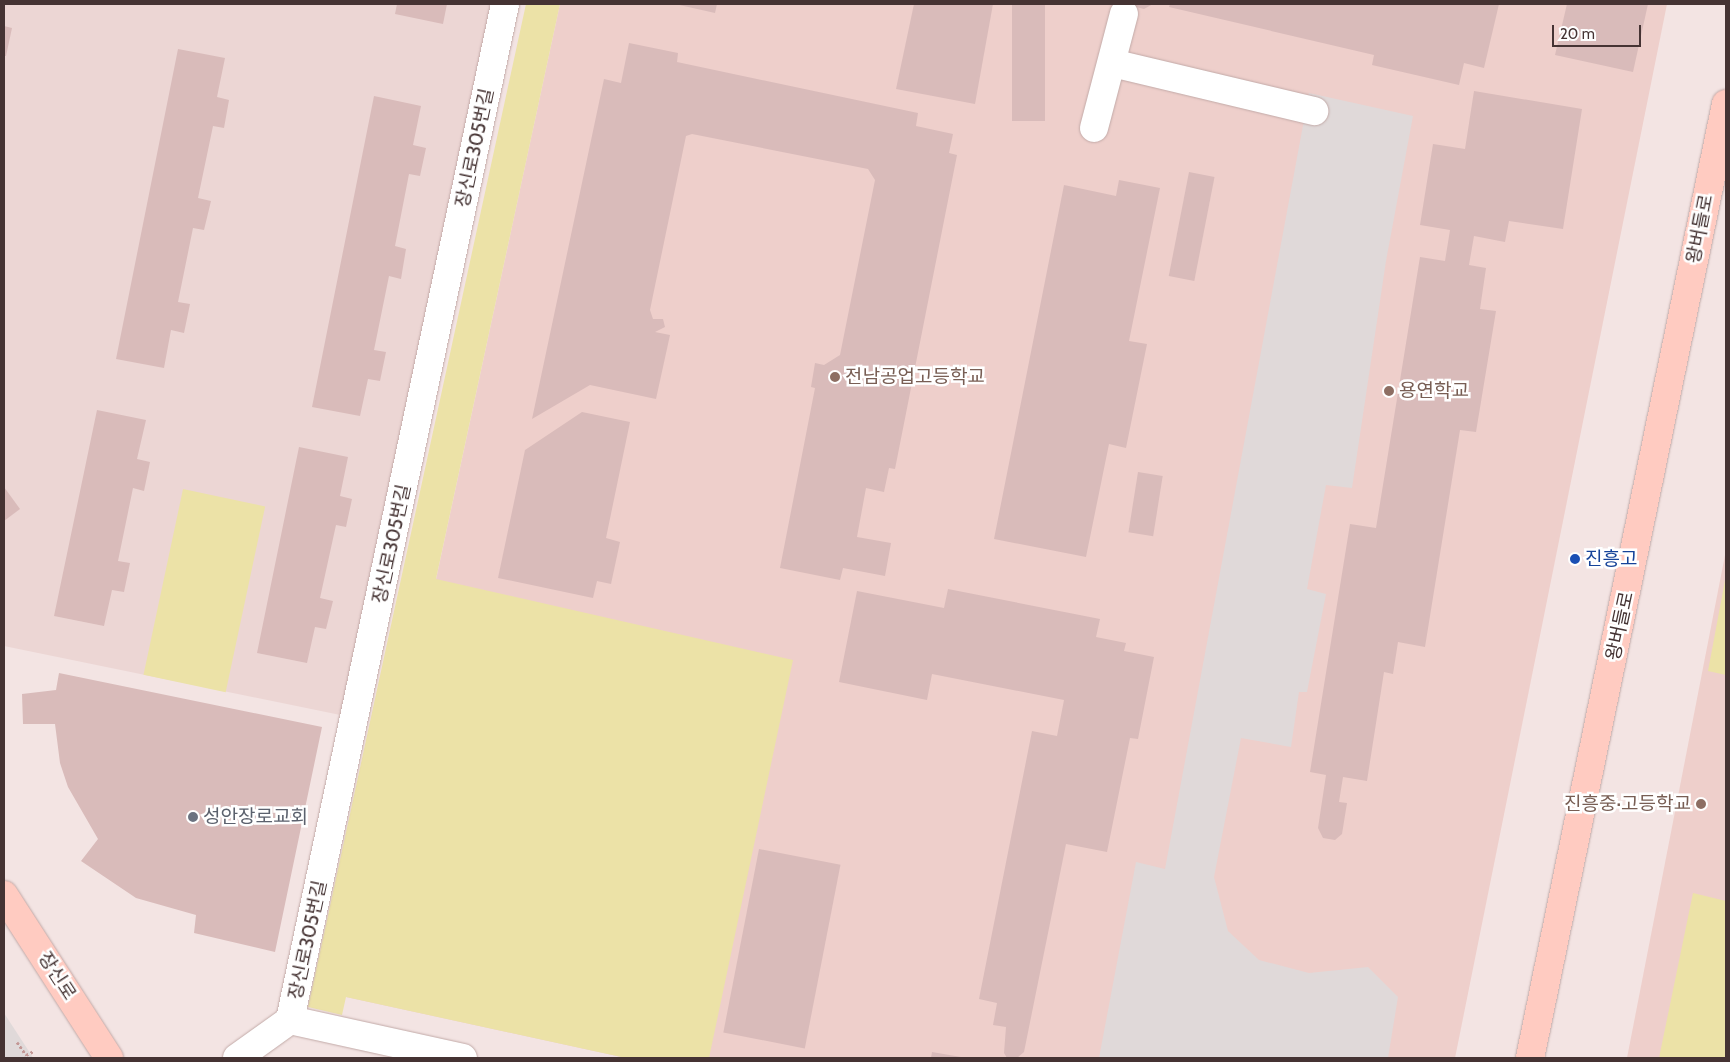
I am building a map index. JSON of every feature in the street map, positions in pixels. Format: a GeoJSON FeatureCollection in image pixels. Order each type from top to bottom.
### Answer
{"type":"FeatureCollection","features":[{"type":"Feature","properties":{"kind":"main road","name":"왕버들로"},"geometry":{"type":"LineString","coordinates":[[1530,1058],[1726,104]]}},
{"type":"Feature","properties":{"kind":"main road","name":"장신로"},"geometry":{"type":"LineString","coordinates":[[4,895],[109,1058]]}},
{"type":"Feature","properties":{"kind":"street","name":"장신로305번길"},"geometry":{"type":"LineString","coordinates":[[237,1058],[290,1020],[505,4]]}},
{"type":"Feature","properties":{"kind":"street"},"geometry":{"type":"LineString","coordinates":[[1094,128],[1124,14]]}},
{"type":"Feature","properties":{"kind":"street"},"geometry":{"type":"LineString","coordinates":[[1112,62],[1314,111]]}},
{"type":"Feature","properties":{"kind":"street"},"geometry":{"type":"LineString","coordinates":[[290,1020],[463,1058]]}},
{"type":"Feature","properties":{"kind":"path"},"geometry":{"type":"LineString","coordinates":[[17,1042],[26,1055],[34,1051]]}},
{"type":"Feature","properties":{"kind":"shaded area"},"geometry":{"type":"Polygon","coordinates":[[[4,4],[505,4],[355,718],[4,646],[4,4]]]}},
{"type":"Feature","properties":{"kind":"shaded area"},"geometry":{"type":"Polygon","coordinates":[[[526,4],[560,4],[436,579],[793,660],[709,1058],[626,1058],[346,997],[342,1015],[308,1007],[526,4]]]}},
{"type":"Feature","properties":{"kind":"shaded area","name":"전남공업고등학교"},"geometry":{"type":"Polygon","coordinates":[[[560,4],[1667,4],[1455,1058],[626,1058],[346,997],[560,4]]]}},
{"type":"Feature","properties":{"kind":"shaded area"},"geometry":{"type":"Polygon","coordinates":[[[1309,93],[1413,116],[1386,261],[1352,488],[1326,485],[1307,589],[1326,594],[1307,692],[1299,692],[1291,747],[1241,738],[1214,877],[1228,931],[1259,960],[1309,973],[1368,967],[1398,997],[1388,1058],[1099,1058],[1136,862],[1165,869],[1309,93]]]}},
{"type":"Feature","properties":{"kind":"shaded area"},"geometry":{"type":"Polygon","coordinates":[[[183,489],[265,506],[226,692],[143,675],[183,489]]]}},
{"type":"Feature","properties":{"kind":"shaded area","name":"진흥중·고등학교"},"geometry":{"type":"Polygon","coordinates":[[[1726,550],[1726,1058],[1627,1058],[1726,550]]]}},
{"type":"Feature","properties":{"kind":"shaded area"},"geometry":{"type":"Polygon","coordinates":[[[1726,575],[1726,675],[1708,671],[1726,575]]]}},
{"type":"Feature","properties":{"kind":"shaded area"},"geometry":{"type":"Polygon","coordinates":[[[1693,893],[1726,901],[1726,1058],[1659,1058],[1693,893]]]}},
{"type":"Feature","properties":{"kind":"shaded area"},"geometry":{"type":"Polygon","coordinates":[[[4,1013],[30,1053],[33,1058],[4,1058],[4,1013]]]}},
{"type":"Feature","properties":{"kind":"building"},"geometry":{"type":"Polygon","coordinates":[[[397,4],[447,4],[443,24],[395,14],[397,4]]]}},
{"type":"Feature","properties":{"kind":"building"},"geometry":{"type":"Polygon","coordinates":[[[675,4],[717,4],[715,13],[675,4]]]}},
{"type":"Feature","properties":{"kind":"building"},"geometry":{"type":"Polygon","coordinates":[[[914,4],[993,4],[975,104],[896,89],[914,4]]]}},
{"type":"Feature","properties":{"kind":"building"},"geometry":{"type":"Polygon","coordinates":[[[1012,4],[1045,4],[1045,121],[1012,121],[1012,4]]]}},
{"type":"Feature","properties":{"kind":"building"},"geometry":{"type":"Polygon","coordinates":[[[1124,4],[1153,4],[1144,9],[1124,4]]]}},
{"type":"Feature","properties":{"kind":"building"},"geometry":{"type":"Polygon","coordinates":[[[1170,4],[1499,4],[1484,68],[1464,63],[1459,85],[1372,65],[1374,55],[1169,7],[1170,4]]]}},
{"type":"Feature","properties":{"kind":"building"},"geometry":{"type":"Polygon","coordinates":[[[1567,4],[1648,4],[1633,72],[1555,55],[1567,4]]]}},
{"type":"Feature","properties":{"kind":"building"},"geometry":{"type":"Polygon","coordinates":[[[4,26],[12,28],[6,56],[4,56],[4,26]]]}},
{"type":"Feature","properties":{"kind":"building"},"geometry":{"type":"Polygon","coordinates":[[[629,43],[678,53],[677,62],[918,113],[916,126],[953,134],[949,153],[957,155],[895,469],[889,468],[884,492],[866,488],[857,537],[891,543],[885,576],[843,568],[840,580],[780,568],[815,388],[811,387],[815,363],[824,365],[840,355],[875,180],[868,169],[692,134],[686,136],[650,310],[653,319],[663,319],[665,327],[655,332],[670,335],[656,399],[590,385],[532,419],[604,79],[621,83],[629,43]]]}},
{"type":"Feature","properties":{"kind":"building"},"geometry":{"type":"Polygon","coordinates":[[[178,49],[225,58],[217,97],[229,100],[224,128],[213,126],[198,198],[211,201],[204,230],[193,228],[178,302],[190,304],[184,333],[171,330],[164,368],[116,359],[178,49]]]}},
{"type":"Feature","properties":{"kind":"building"},"geometry":{"type":"Polygon","coordinates":[[[1474,91],[1582,109],[1563,229],[1509,221],[1505,242],[1474,236],[1469,265],[1486,268],[1480,309],[1496,311],[1476,432],[1460,430],[1425,647],[1398,642],[1393,674],[1384,672],[1367,781],[1343,777],[1339,802],[1347,803],[1342,834],[1335,840],[1323,838],[1318,828],[1326,775],[1310,772],[1350,524],[1376,528],[1420,257],[1445,261],[1450,230],[1420,225],[1433,144],[1465,149],[1474,91]]]}},
{"type":"Feature","properties":{"kind":"building"},"geometry":{"type":"Polygon","coordinates":[[[374,96],[421,106],[413,145],[426,148],[420,176],[409,174],[395,246],[406,249],[401,279],[389,276],[374,350],[386,352],[380,381],[368,379],[360,416],[312,407],[374,96]]]}},
{"type":"Feature","properties":{"kind":"building"},"geometry":{"type":"Polygon","coordinates":[[[1189,172],[1215,177],[1194,281],[1169,276],[1189,172]]]}},
{"type":"Feature","properties":{"kind":"building"},"geometry":{"type":"Polygon","coordinates":[[[1119,180],[1160,188],[1129,341],[1147,344],[1126,448],[1109,444],[1086,557],[994,539],[1064,185],[1116,196],[1119,180]]]}},
{"type":"Feature","properties":{"kind":"building"},"geometry":{"type":"Polygon","coordinates":[[[97,410],[146,420],[137,459],[150,462],[144,491],[133,488],[118,561],[130,563],[124,592],[112,590],[104,626],[54,616],[97,410]]]}},
{"type":"Feature","properties":{"kind":"building"},"geometry":{"type":"Polygon","coordinates":[[[582,412],[630,422],[606,538],[620,542],[611,584],[597,581],[593,598],[498,578],[525,450],[582,412]]]}},
{"type":"Feature","properties":{"kind":"building"},"geometry":{"type":"Polygon","coordinates":[[[299,447],[348,457],[340,496],[352,499],[346,527],[336,525],[320,598],[333,601],[326,629],[315,627],[307,663],[257,653],[299,447]]]}},
{"type":"Feature","properties":{"kind":"building"},"geometry":{"type":"Polygon","coordinates":[[[1138,472],[1163,476],[1153,536],[1128,532],[1138,472]]]}},
{"type":"Feature","properties":{"kind":"building"},"geometry":{"type":"Polygon","coordinates":[[[4,487],[20,509],[4,521],[4,487]]]}},
{"type":"Feature","properties":{"kind":"building"},"geometry":{"type":"Polygon","coordinates":[[[948,589],[1100,619],[1096,637],[1126,643],[1124,651],[1154,657],[1138,739],[1130,738],[1107,852],[1066,844],[1024,1052],[1017,1058],[1007,1058],[1004,1053],[1006,1027],[993,1025],[997,1003],[979,999],[1032,731],[1057,736],[1064,700],[932,674],[927,700],[839,682],[857,591],[944,608],[948,589]]]}},
{"type":"Feature","properties":{"kind":"building","name":"성안장로교회"},"geometry":{"type":"Polygon","coordinates":[[[59,673],[322,727],[275,952],[194,933],[196,915],[136,898],[81,861],[98,839],[68,787],[60,763],[55,724],[23,724],[22,694],[56,690],[59,673]]]}},
{"type":"Feature","properties":{"kind":"building"},"geometry":{"type":"Polygon","coordinates":[[[759,849],[840,865],[805,1048],[723,1033],[759,849]]]}},
{"type":"Feature","properties":{"kind":"building"},"geometry":{"type":"Polygon","coordinates":[[[932,1052],[961,1057],[961,1058],[931,1058],[932,1052]]]}},
{"type":"Feature","properties":{"kind":"place","name":"전남공업고등학교"},"geometry":{"type":"Point","coordinates":[835,377]}},
{"type":"Feature","properties":{"kind":"place","name":"용연학교"},"geometry":{"type":"Point","coordinates":[1389,391]}},
{"type":"Feature","properties":{"kind":"place","name":"진흥고"},"geometry":{"type":"Point","coordinates":[1575,559]}},
{"type":"Feature","properties":{"kind":"place","name":"진흥중·고등학교"},"geometry":{"type":"Point","coordinates":[1701,804]}},
{"type":"Feature","properties":{"kind":"place","name":"성안장로교회"},"geometry":{"type":"Point","coordinates":[193,817]}}]}
